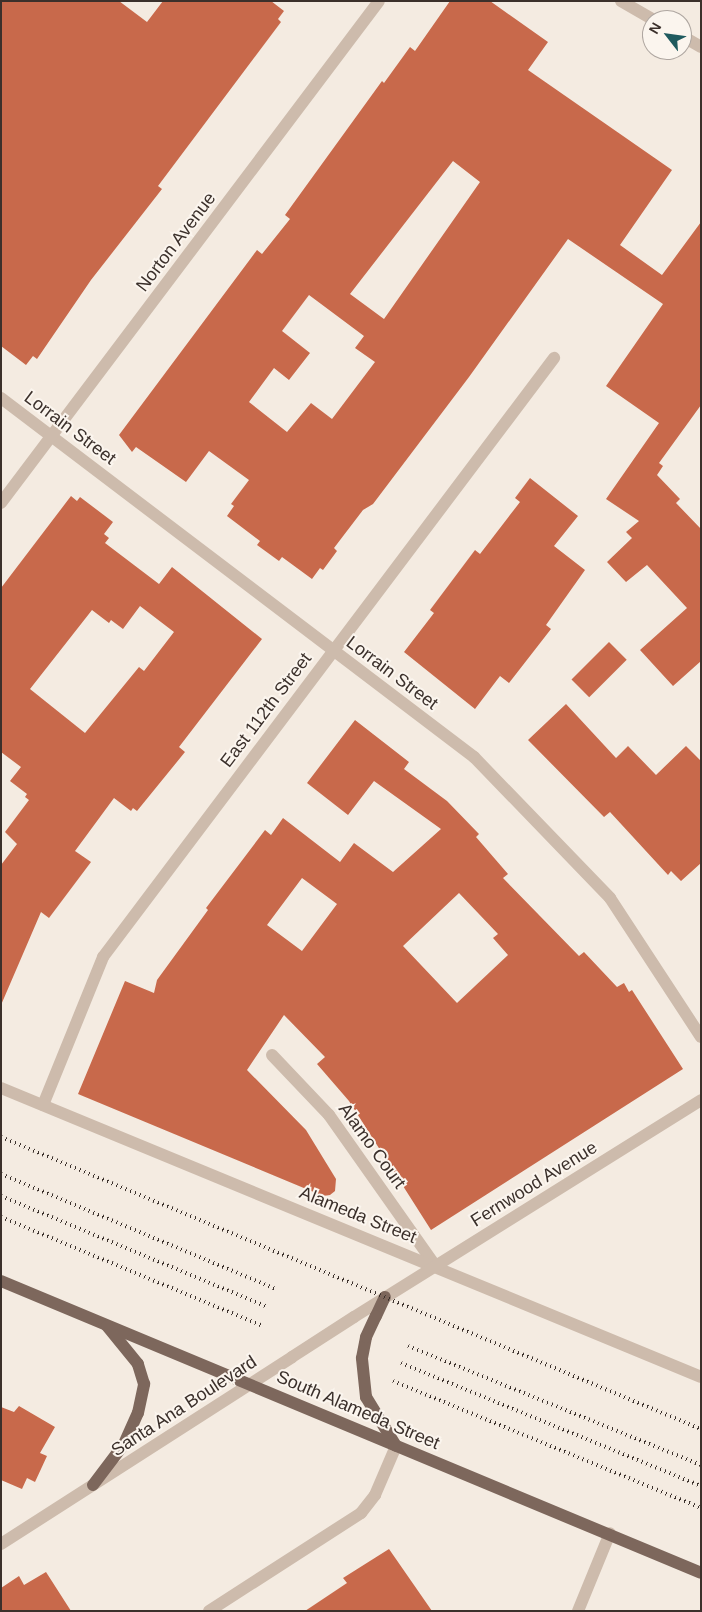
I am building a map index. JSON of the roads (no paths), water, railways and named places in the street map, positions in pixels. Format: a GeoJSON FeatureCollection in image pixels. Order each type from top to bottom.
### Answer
{"type":"FeatureCollection","features":[{"type":"Feature","properties":{"kind":"main road","name":"South Alameda Street"},"geometry":{"type":"LineString","coordinates":[[1,1281],[610,1533],[701,1573]]}},
{"type":"Feature","properties":{"kind":"main road"},"geometry":{"type":"LineString","coordinates":[[385,1297],[366,1337],[362,1358],[366,1397],[396,1446]]}},
{"type":"Feature","properties":{"kind":"main road"},"geometry":{"type":"LineString","coordinates":[[93,1485],[124,1444],[138,1413],[144,1384],[138,1364],[105,1324]]}},
{"type":"Feature","properties":{"kind":"street","name":"Norton Avenue"},"geometry":{"type":"LineString","coordinates":[[1,503],[379,1]]}},
{"type":"Feature","properties":{"kind":"street"},"geometry":{"type":"LineString","coordinates":[[621,1],[642,13]]}},
{"type":"Feature","properties":{"kind":"street","name":"East 112th Street"},"geometry":{"type":"LineString","coordinates":[[43,1105],[103,957],[332,650],[554,358]]}},
{"type":"Feature","properties":{"kind":"street","name":"Lorrain Street"},"geometry":{"type":"LineString","coordinates":[[1,398],[474,758],[610,898],[701,1037]]}},
{"type":"Feature","properties":{"kind":"street","name":"Alamo Court"},"geometry":{"type":"LineString","coordinates":[[272,1055],[330,1115],[435,1265]]}},
{"type":"Feature","properties":{"kind":"street","name":"Alameda Street"},"geometry":{"type":"LineString","coordinates":[[1,1088],[435,1265],[701,1377]]}},
{"type":"Feature","properties":{"kind":"street","name":"Fernwood Avenue"},"geometry":{"type":"LineString","coordinates":[[385,1297],[701,1100]]}},
{"type":"Feature","properties":{"kind":"street","name":"Santa Ana Boulevard"},"geometry":{"type":"LineString","coordinates":[[1,1544],[385,1297]]}},
{"type":"Feature","properties":{"kind":"street"},"geometry":{"type":"LineString","coordinates":[[209,1611],[361,1514],[375,1495],[396,1446]]}},
{"type":"Feature","properties":{"kind":"street"},"geometry":{"type":"LineString","coordinates":[[578,1611],[610,1533]]}},
{"type":"Feature","properties":{"kind":"railway"},"geometry":{"type":"LineString","coordinates":[[1,1137],[701,1429]]}},
{"type":"Feature","properties":{"kind":"railway"},"geometry":{"type":"LineString","coordinates":[[1,1174],[276,1289]]}},
{"type":"Feature","properties":{"kind":"railway"},"geometry":{"type":"LineString","coordinates":[[1,1196],[268,1307]]}},
{"type":"Feature","properties":{"kind":"railway"},"geometry":{"type":"LineString","coordinates":[[1,1217],[261,1325]]}},
{"type":"Feature","properties":{"kind":"railway"},"geometry":{"type":"LineString","coordinates":[[408,1346],[701,1465]]}},
{"type":"Feature","properties":{"kind":"railway"},"geometry":{"type":"LineString","coordinates":[[401,1363],[701,1486]]}},
{"type":"Feature","properties":{"kind":"railway"},"geometry":{"type":"LineString","coordinates":[[393,1381],[701,1508]]}}]}
